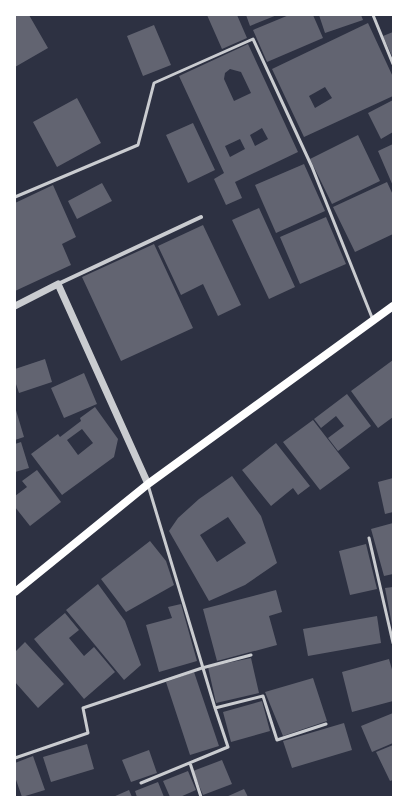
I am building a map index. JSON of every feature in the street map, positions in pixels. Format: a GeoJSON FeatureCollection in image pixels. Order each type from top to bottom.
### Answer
{"type":"FeatureCollection","features":[{"type":"Feature","properties":{"kind":"main road"},"geometry":{"type":"LineString","coordinates":[[15,592],[148,484],[393,306]]}},
{"type":"Feature","properties":{"kind":"street"},"geometry":{"type":"LineString","coordinates":[[15,306],[58,284],[201,217]]}},
{"type":"Feature","properties":{"kind":"street"},"geometry":{"type":"LineString","coordinates":[[58,284],[148,484]]}},
{"type":"Feature","properties":{"kind":"lane"},"geometry":{"type":"LineString","coordinates":[[373,15],[393,64]]}},
{"type":"Feature","properties":{"kind":"lane"},"geometry":{"type":"LineString","coordinates":[[15,197],[138,145],[154,83],[253,39],[312,167],[373,320]]}},
{"type":"Feature","properties":{"kind":"lane"},"geometry":{"type":"LineString","coordinates":[[141,783],[228,748],[214,708],[148,484]]}},
{"type":"Feature","properties":{"kind":"lane"},"geometry":{"type":"LineString","coordinates":[[369,538],[393,643]]}},
{"type":"Feature","properties":{"kind":"lane"},"geometry":{"type":"LineString","coordinates":[[15,758],[88,733],[83,708],[202,668],[251,655]]}},
{"type":"Feature","properties":{"kind":"lane"},"geometry":{"type":"LineString","coordinates":[[214,708],[263,696],[277,740],[326,724]]}},
{"type":"Feature","properties":{"kind":"lane"},"geometry":{"type":"LineString","coordinates":[[190,763],[201,797]]}},
{"type":"Feature","properties":{"kind":"building"},"geometry":{"type":"Polygon","coordinates":[[[15,15],[29,15],[48,48],[15,67],[15,15]]]}},
{"type":"Feature","properties":{"kind":"building"},"geometry":{"type":"Polygon","coordinates":[[[207,15],[237,15],[247,38],[222,49],[207,15]]]}},
{"type":"Feature","properties":{"kind":"building"},"geometry":{"type":"Polygon","coordinates":[[[246,15],[277,15],[250,26],[246,15]]]}},
{"type":"Feature","properties":{"kind":"building"},"geometry":{"type":"Polygon","coordinates":[[[289,15],[313,15],[323,38],[267,62],[253,30],[289,15]]]}},
{"type":"Feature","properties":{"kind":"building"},"geometry":{"type":"Polygon","coordinates":[[[319,15],[361,15],[363,20],[325,33],[319,15]]]}},
{"type":"Feature","properties":{"kind":"building"},"geometry":{"type":"Polygon","coordinates":[[[368,23],[393,77],[393,96],[304,137],[272,69],[368,23]],[[325,87],[309,96],[315,108],[332,98],[325,87]]]}},
{"type":"Feature","properties":{"kind":"building"},"geometry":{"type":"Polygon","coordinates":[[[154,25],[171,65],[143,76],[127,36],[154,25]]]}},
{"type":"Feature","properties":{"kind":"building"},"geometry":{"type":"Polygon","coordinates":[[[393,32],[393,58],[383,36],[393,32]]]}},
{"type":"Feature","properties":{"kind":"building"},"geometry":{"type":"Polygon","coordinates":[[[248,44],[298,152],[235,182],[242,198],[226,205],[214,179],[224,173],[179,76],[248,44]],[[230,69],[225,73],[224,79],[234,101],[251,93],[241,72],[230,69]],[[262,128],[250,135],[255,146],[268,139],[262,128]],[[240,139],[225,146],[230,157],[245,149],[240,139]]]}},
{"type":"Feature","properties":{"kind":"building"},"geometry":{"type":"Polygon","coordinates":[[[77,98],[101,143],[57,167],[33,122],[77,98]]]}},
{"type":"Feature","properties":{"kind":"building"},"geometry":{"type":"Polygon","coordinates":[[[393,100],[393,132],[381,139],[368,113],[393,100]]]}},
{"type":"Feature","properties":{"kind":"building"},"geometry":{"type":"Polygon","coordinates":[[[193,123],[215,170],[188,183],[166,135],[193,123]]]}},
{"type":"Feature","properties":{"kind":"building"},"geometry":{"type":"Polygon","coordinates":[[[358,135],[380,181],[332,204],[310,159],[358,135]]]}},
{"type":"Feature","properties":{"kind":"building"},"geometry":{"type":"Polygon","coordinates":[[[393,144],[393,186],[378,151],[393,144]]]}},
{"type":"Feature","properties":{"kind":"building"},"geometry":{"type":"Polygon","coordinates":[[[304,164],[325,211],[276,233],[255,185],[304,164]]]}},
{"type":"Feature","properties":{"kind":"building"},"geometry":{"type":"Polygon","coordinates":[[[387,182],[393,195],[393,234],[355,252],[333,207],[387,182]]]}},
{"type":"Feature","properties":{"kind":"building"},"geometry":{"type":"Polygon","coordinates":[[[102,183],[112,201],[77,219],[68,201],[102,183]]]}},
{"type":"Feature","properties":{"kind":"building"},"geometry":{"type":"Polygon","coordinates":[[[53,185],[76,237],[62,244],[71,265],[15,291],[15,203],[53,185]]]}},
{"type":"Feature","properties":{"kind":"building"},"geometry":{"type":"Polygon","coordinates":[[[259,208],[295,287],[269,299],[232,220],[259,208]]]}},
{"type":"Feature","properties":{"kind":"building"},"geometry":{"type":"Polygon","coordinates":[[[326,217],[346,264],[300,284],[280,237],[326,217]]]}},
{"type":"Feature","properties":{"kind":"building"},"geometry":{"type":"Polygon","coordinates":[[[203,225],[241,305],[218,316],[203,284],[181,295],[158,246],[203,225]]]}},
{"type":"Feature","properties":{"kind":"building"},"geometry":{"type":"Polygon","coordinates":[[[154,244],[193,328],[121,361],[82,277],[154,244]]]}},
{"type":"Feature","properties":{"kind":"building"},"geometry":{"type":"Polygon","coordinates":[[[45,359],[52,382],[19,393],[15,381],[15,369],[45,359]]]}},
{"type":"Feature","properties":{"kind":"building"},"geometry":{"type":"Polygon","coordinates":[[[393,360],[393,417],[378,428],[351,391],[393,360]]]}},
{"type":"Feature","properties":{"kind":"building"},"geometry":{"type":"Polygon","coordinates":[[[84,373],[97,404],[64,418],[51,388],[84,373]]]}},
{"type":"Feature","properties":{"kind":"building"},"geometry":{"type":"Polygon","coordinates":[[[347,394],[371,426],[338,451],[328,438],[344,426],[336,416],[321,428],[314,419],[347,394]]]}},
{"type":"Feature","properties":{"kind":"building"},"geometry":{"type":"Polygon","coordinates":[[[15,407],[24,437],[15,440],[15,407]]]}},
{"type":"Feature","properties":{"kind":"building"},"geometry":{"type":"Polygon","coordinates":[[[95,407],[118,439],[114,457],[62,495],[31,454],[58,434],[60,437],[81,421],[80,418],[95,407]],[[82,429],[67,440],[78,455],[93,443],[82,429]]]}},
{"type":"Feature","properties":{"kind":"building"},"geometry":{"type":"Polygon","coordinates":[[[313,420],[350,468],[320,490],[283,442],[313,420]]]}},
{"type":"Feature","properties":{"kind":"building"},"geometry":{"type":"Polygon","coordinates":[[[21,442],[29,468],[15,472],[15,444],[21,442]]]}},
{"type":"Feature","properties":{"kind":"building"},"geometry":{"type":"Polygon","coordinates":[[[276,443],[310,486],[298,495],[293,488],[271,506],[242,470],[276,443]]]}},
{"type":"Feature","properties":{"kind":"building"},"geometry":{"type":"Polygon","coordinates":[[[37,470],[61,502],[30,526],[15,507],[15,496],[27,487],[22,481],[37,470]]]}},
{"type":"Feature","properties":{"kind":"building"},"geometry":{"type":"Polygon","coordinates":[[[232,476],[261,516],[277,563],[245,585],[209,601],[169,531],[178,518],[199,499],[232,476]],[[228,517],[200,535],[217,562],[246,543],[228,517]]]}},
{"type":"Feature","properties":{"kind":"building"},"geometry":{"type":"Polygon","coordinates":[[[393,478],[393,512],[385,514],[378,482],[393,478]]]}},
{"type":"Feature","properties":{"kind":"building"},"geometry":{"type":"Polygon","coordinates":[[[393,523],[393,574],[384,576],[371,529],[393,523]]]}},
{"type":"Feature","properties":{"kind":"building"},"geometry":{"type":"Polygon","coordinates":[[[150,541],[166,561],[174,585],[126,612],[101,579],[150,541]]]}},
{"type":"Feature","properties":{"kind":"building"},"geometry":{"type":"Polygon","coordinates":[[[366,544],[377,589],[350,595],[339,551],[366,544]]]}},
{"type":"Feature","properties":{"kind":"building"},"geometry":{"type":"Polygon","coordinates":[[[98,584],[125,621],[141,665],[124,680],[66,610],[98,584]]]}},
{"type":"Feature","properties":{"kind":"building"},"geometry":{"type":"Polygon","coordinates":[[[393,587],[393,625],[392,625],[385,588],[393,587]]]}},
{"type":"Feature","properties":{"kind":"building"},"geometry":{"type":"Polygon","coordinates":[[[276,590],[282,612],[269,616],[277,645],[217,661],[203,609],[276,590]]]}},
{"type":"Feature","properties":{"kind":"building"},"geometry":{"type":"Polygon","coordinates":[[[181,604],[197,661],[159,672],[146,625],[172,618],[168,607],[181,604]]]}},
{"type":"Feature","properties":{"kind":"building"},"geometry":{"type":"Polygon","coordinates":[[[65,613],[79,630],[69,638],[84,656],[94,647],[115,672],[84,699],[34,639],[65,613]]]}},
{"type":"Feature","properties":{"kind":"building"},"geometry":{"type":"Polygon","coordinates":[[[377,616],[381,643],[308,656],[303,629],[377,616]]]}},
{"type":"Feature","properties":{"kind":"building"},"geometry":{"type":"Polygon","coordinates":[[[25,642],[64,684],[38,708],[15,682],[15,652],[25,642]]]}},
{"type":"Feature","properties":{"kind":"building"},"geometry":{"type":"Polygon","coordinates":[[[251,658],[259,693],[216,703],[208,667],[251,658]]]}},
{"type":"Feature","properties":{"kind":"building"},"geometry":{"type":"Polygon","coordinates":[[[389,659],[393,673],[393,701],[352,712],[342,672],[389,659]]]}},
{"type":"Feature","properties":{"kind":"building"},"geometry":{"type":"Polygon","coordinates":[[[194,672],[219,746],[190,755],[166,682],[194,672]]]}},
{"type":"Feature","properties":{"kind":"building"},"geometry":{"type":"Polygon","coordinates":[[[313,678],[327,721],[283,736],[265,692],[313,678]]]}},
{"type":"Feature","properties":{"kind":"building"},"geometry":{"type":"Polygon","coordinates":[[[262,701],[270,731],[231,742],[223,712],[262,701]]]}},
{"type":"Feature","properties":{"kind":"building"},"geometry":{"type":"Polygon","coordinates":[[[393,713],[393,743],[372,752],[361,726],[393,713]]]}},
{"type":"Feature","properties":{"kind":"building"},"geometry":{"type":"Polygon","coordinates":[[[344,723],[352,750],[292,768],[283,741],[344,723]]]}},
{"type":"Feature","properties":{"kind":"building"},"geometry":{"type":"Polygon","coordinates":[[[87,744],[94,769],[51,782],[43,757],[87,744]]]}},
{"type":"Feature","properties":{"kind":"building"},"geometry":{"type":"Polygon","coordinates":[[[393,745],[393,780],[390,781],[376,752],[393,745]]]}},
{"type":"Feature","properties":{"kind":"building"},"geometry":{"type":"Polygon","coordinates":[[[149,750],[157,773],[131,782],[122,760],[149,750]]]}},
{"type":"Feature","properties":{"kind":"building"},"geometry":{"type":"Polygon","coordinates":[[[33,756],[45,790],[22,797],[15,777],[15,763],[33,756]]]}},
{"type":"Feature","properties":{"kind":"building"},"geometry":{"type":"Polygon","coordinates":[[[222,760],[232,784],[203,795],[193,771],[222,760]]]}},
{"type":"Feature","properties":{"kind":"building"},"geometry":{"type":"Polygon","coordinates":[[[188,771],[196,790],[180,797],[170,797],[163,781],[188,771]]]}},
{"type":"Feature","properties":{"kind":"building"},"geometry":{"type":"Polygon","coordinates":[[[158,782],[164,797],[137,797],[135,791],[158,782]]]}},
{"type":"Feature","properties":{"kind":"building"},"geometry":{"type":"Polygon","coordinates":[[[244,789],[248,797],[226,797],[244,789]]]}},
{"type":"Feature","properties":{"kind":"building"},"geometry":{"type":"Polygon","coordinates":[[[129,790],[132,797],[113,797],[129,790]]]}}]}
